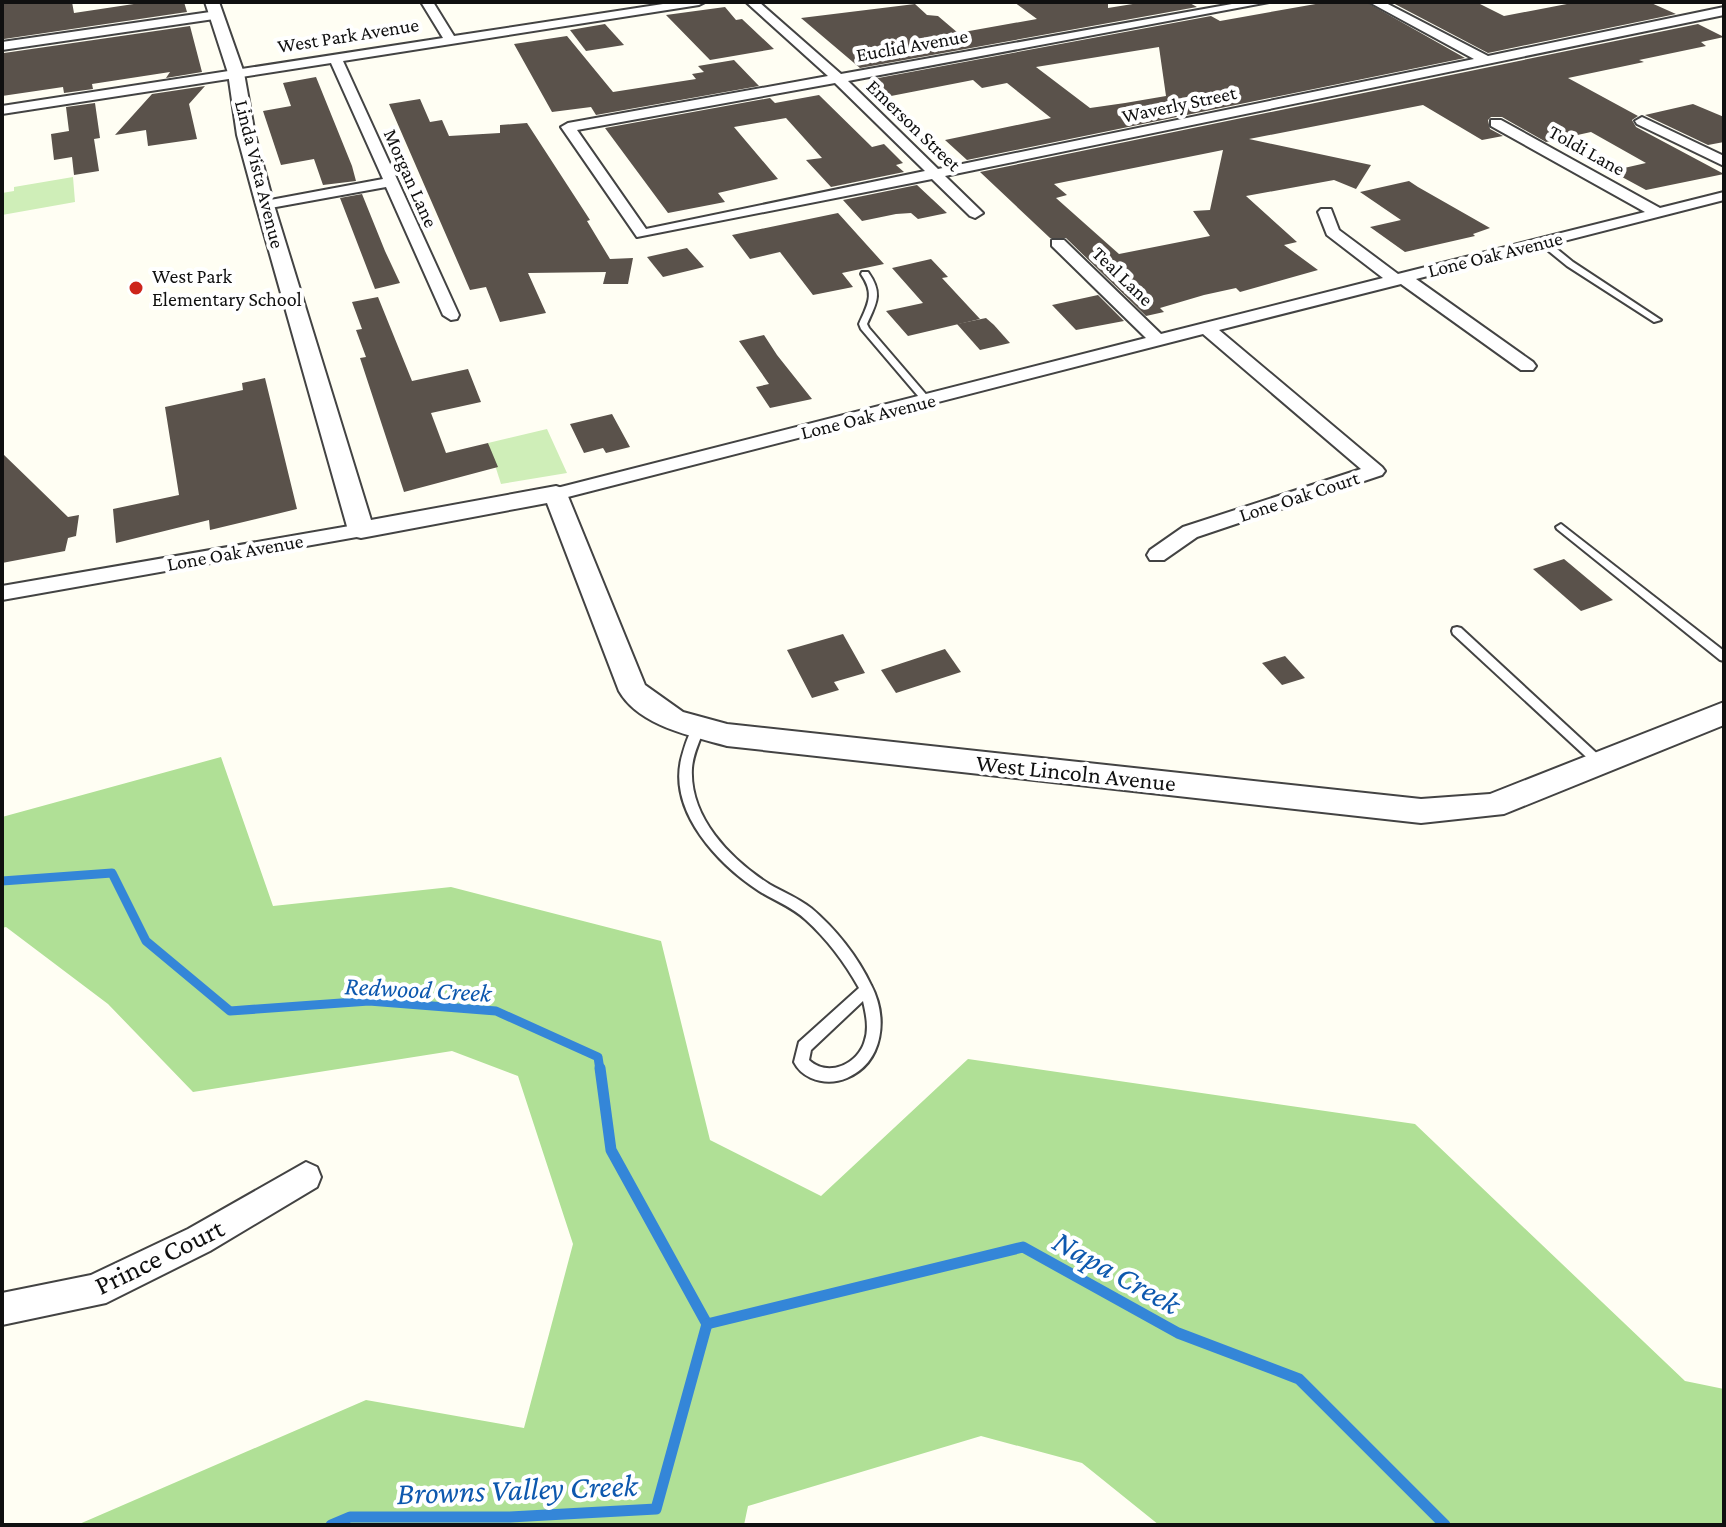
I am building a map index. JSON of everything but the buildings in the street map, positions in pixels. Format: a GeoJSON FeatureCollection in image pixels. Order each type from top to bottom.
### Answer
{"type":"FeatureCollection","features":[{"type":"Feature","properties":{"kind":"street"},"geometry":{"type":"LineString","coordinates":[[427,2],[450,40]]}},
{"type":"Feature","properties":{"kind":"street","name":"West Park Avenue"},"geometry":{"type":"LineString","coordinates":[[2,110],[699,2]]}},
{"type":"Feature","properties":{"kind":"street","name":"Emerson Street"},"geometry":{"type":"LineString","coordinates":[[752,2],[839,79],[975,213]]}},
{"type":"Feature","properties":{"kind":"street","name":"Euclid Avenue"},"geometry":{"type":"LineString","coordinates":[[642,234],[568,127],[1263,2]]}},
{"type":"Feature","properties":{"kind":"street"},"geometry":{"type":"LineString","coordinates":[[1375,2],[1486,60]]}},
{"type":"Feature","properties":{"kind":"street"},"geometry":{"type":"LineString","coordinates":[[2,46],[214,8]]}},
{"type":"Feature","properties":{"kind":"street","name":"Linda Vista Avenue"},"geometry":{"type":"LineString","coordinates":[[214,8],[236,73],[246,135],[265,205],[361,530]]}},
{"type":"Feature","properties":{"kind":"street","name":"Waverly Street"},"geometry":{"type":"LineString","coordinates":[[642,234],[1724,11]]}},
{"type":"Feature","properties":{"kind":"street","name":"Morgan Lane"},"geometry":{"type":"LineString","coordinates":[[335,57],[451,315]]}},
{"type":"Feature","properties":{"kind":"street"},"geometry":{"type":"LineString","coordinates":[[1642,121],[1724,162]]}},
{"type":"Feature","properties":{"kind":"street","name":"Toldi Lane"},"geometry":{"type":"LineString","coordinates":[[1496,123],[1659,213]]}},
{"type":"Feature","properties":{"kind":"street"},"geometry":{"type":"LineString","coordinates":[[265,205],[391,182]]}},
{"type":"Feature","properties":{"kind":"street","name":"Lone Oak Avenue"},"geometry":{"type":"LineString","coordinates":[[2,593],[556,494],[1724,196]]}},
{"type":"Feature","properties":{"kind":"street"},"geometry":{"type":"LineString","coordinates":[[1326,212],[1332,232],[1527,366]]}},
{"type":"Feature","properties":{"kind":"street","name":"Teal Lane"},"geometry":{"type":"LineString","coordinates":[[1058,243],[1158,341]]}},
{"type":"Feature","properties":{"kind":"street","name":"Lone Oak Court"},"geometry":{"type":"LineString","coordinates":[[1157,555],[1190,532],[1375,471],[1207,329]]}},
{"type":"Feature","properties":{"kind":"street","name":"West Lincoln Avenue"},"geometry":{"type":"LineString","coordinates":[[556,494],[633,691],[673,720],[727,735],[1421,811],[1493,806],[1724,713]]}},
{"type":"Feature","properties":{"kind":"street","name":"Prince Court"},"geometry":{"type":"LineString","coordinates":[[2,1309],[94,1291],[199,1240],[306,1177]]}},
{"type":"Feature","properties":{"kind":"lane"},"geometry":{"type":"LineString","coordinates":[[1543,242],[1570,264],[1657,320]]}},
{"type":"Feature","properties":{"kind":"lane"},"geometry":{"type":"LineString","coordinates":[[865,274],[875,286],[875,293],[863,324],[865,329],[927,401]]}},
{"type":"Feature","properties":{"kind":"lane"},"geometry":{"type":"LineString","coordinates":[[1561,527],[1724,657]]}},
{"type":"Feature","properties":{"kind":"lane"},"geometry":{"type":"LineString","coordinates":[[1457,631],[1600,763]]}},
{"type":"Feature","properties":{"kind":"lane"},"geometry":{"type":"LineString","coordinates":[[699,727],[686,767],[689,801],[713,845],[762,886],[806,912],[867,989],[873,1016],[873,1042],[861,1061],[844,1072],[824,1077],[809,1073],[801,1062],[804,1047],[867,989]]}},
{"type":"Feature","properties":{"kind":"green space"},"geometry":{"type":"Polygon","coordinates":[[[73,177],[75,202],[2,215],[2,193],[14,191],[14,187],[73,177]]]}},
{"type":"Feature","properties":{"kind":"green space"},"geometry":{"type":"Polygon","coordinates":[[[547,429],[567,473],[501,484],[488,443],[547,429]]]}},
{"type":"Feature","properties":{"kind":"green space"},"geometry":{"type":"Polygon","coordinates":[[[221,757],[273,906],[451,887],[661,941],[710,1140],[821,1196],[968,1059],[1415,1124],[1685,1381],[1724,1389],[1724,1525],[1159,1525],[1082,1463],[981,1436],[748,1506],[744,1525],[77,1525],[366,1400],[524,1428],[573,1244],[518,1076],[452,1051],[193,1092],[108,1004],[6,927],[2,928],[2,817],[221,757]]]}},
{"type":"Feature","properties":{"kind":"waterway","name":"Redwood Creek"},"geometry":{"type":"LineString","coordinates":[[2,881],[112,873],[146,941],[230,1011],[369,1001],[496,1011],[598,1057],[600,1070]]}},
{"type":"Feature","properties":{"kind":"waterway","name":"Redwood Creek"},"geometry":{"type":"LineString","coordinates":[[600,1068],[611,1150],[707,1324]]}},
{"type":"Feature","properties":{"kind":"waterway","name":"Napa Creek"},"geometry":{"type":"LineString","coordinates":[[707,1324],[1023,1247],[1178,1333],[1299,1379],[1445,1525]]}},
{"type":"Feature","properties":{"kind":"waterway","name":"Browns Valley Creek"},"geometry":{"type":"LineString","coordinates":[[331,1525],[350,1517],[510,1517],[656,1509],[707,1324]]}},
{"type":"Feature","properties":{"kind":"place","name":"West Park Elementary School"},"geometry":{"type":"Point","coordinates":[136,288]}}]}
